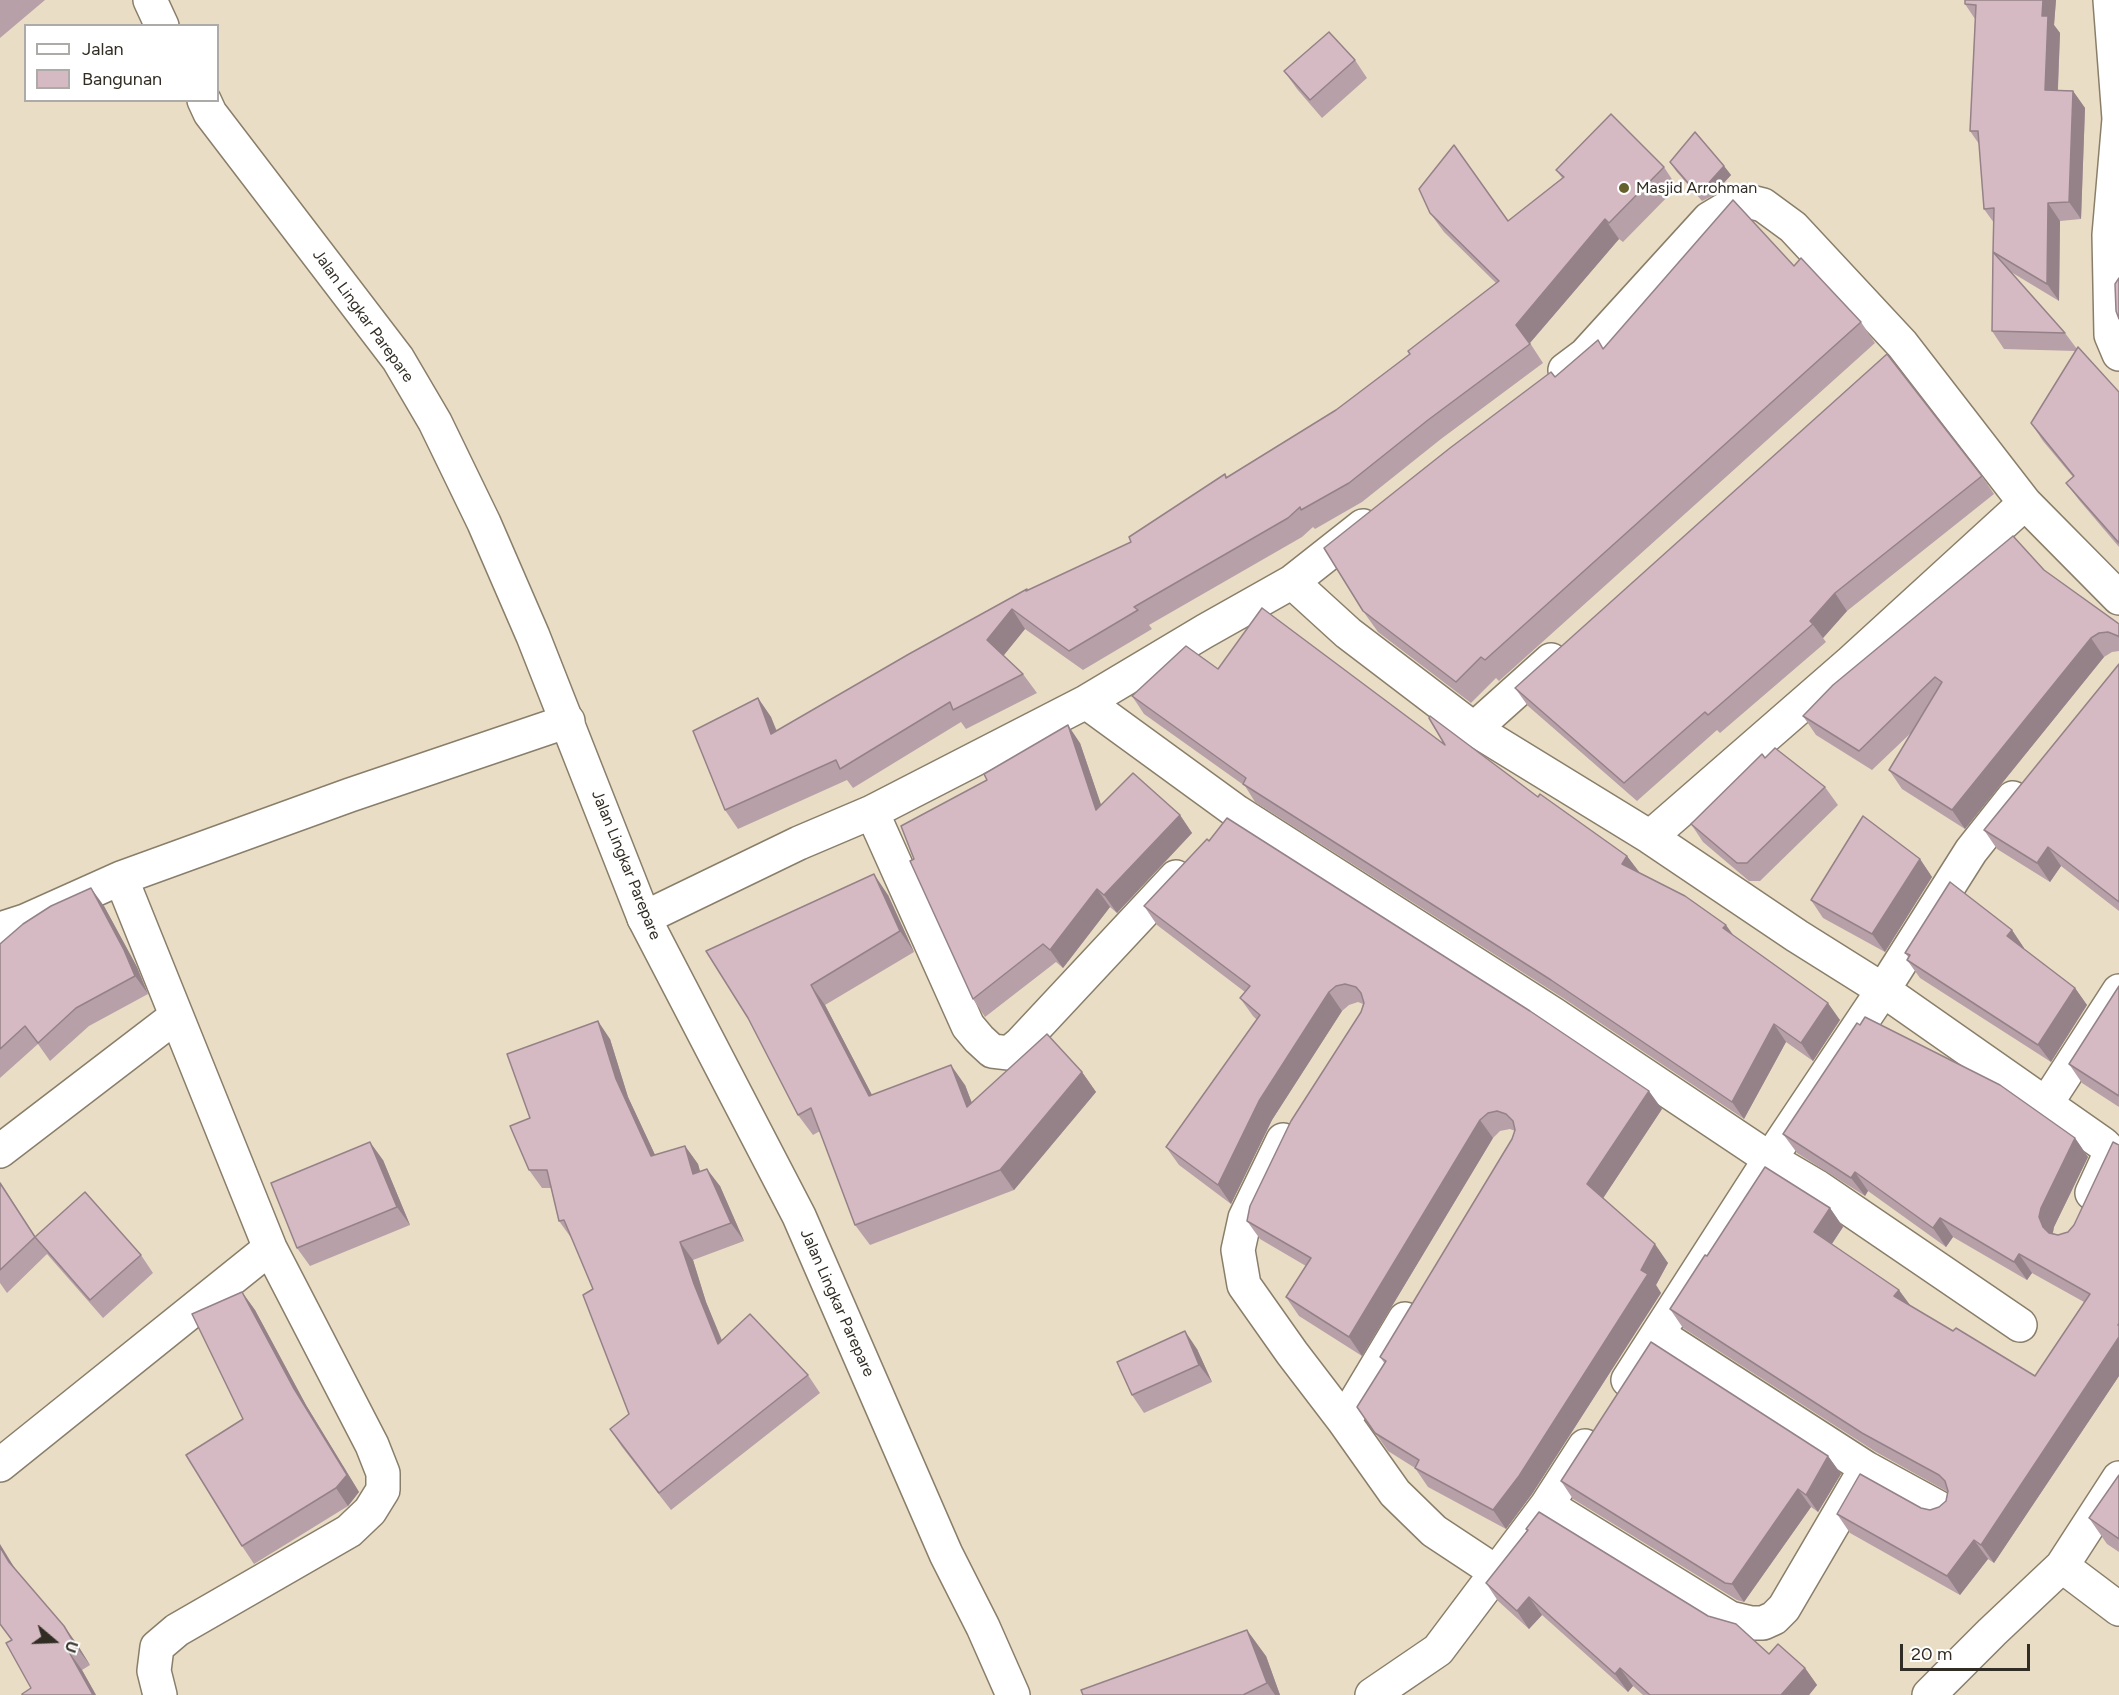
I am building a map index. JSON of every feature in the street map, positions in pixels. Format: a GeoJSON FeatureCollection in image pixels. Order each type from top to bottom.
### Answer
{"type":"FeatureCollection","features":[{"type":"Feature","properties":{"kind":"main road"},"geometry":{"type":"LineString","coordinates":[[150,0],[161,24]]}},
{"type":"Feature","properties":{"kind":"main road"},"geometry":{"type":"LineString","coordinates":[[2110,0],[2119,119],[2109,235],[2111,335],[2119,353]]}},
{"type":"Feature","properties":{"kind":"main road","name":"Jalan Lingkar Parepare"},"geometry":{"type":"LineString","coordinates":[[205,102],[217,122],[392,350],[435,422],[484,523],[568,721],[644,918],[799,1216],[946,1554],[983,1627],[1013,1695]]}},
{"type":"Feature","properties":{"kind":"main road"},"geometry":{"type":"LineString","coordinates":[[1538,390],[1585,355],[1709,219],[1734,204],[1747,201],[1763,205],[1793,227],[1902,344],[2025,503],[2119,598]]}},
{"type":"Feature","properties":{"kind":"main road"},"geometry":{"type":"LineString","coordinates":[[1876,367],[1902,344]]}},
{"type":"Feature","properties":{"kind":"main road"},"geometry":{"type":"LineString","coordinates":[[1650,837],[1851,662],[2025,503]]}},
{"type":"Feature","properties":{"kind":"main road"},"geometry":{"type":"LineString","coordinates":[[644,918],[799,843],[872,812],[1086,702],[1292,582],[1382,511]]}},
{"type":"Feature","properties":{"kind":"main road"},"geometry":{"type":"LineString","coordinates":[[1292,582],[1348,633],[1474,729],[1650,837],[1797,936],[1883,990],[2103,1144],[2109,1152],[2107,1161],[2076,1224]]}},
{"type":"Feature","properties":{"kind":"main road"},"geometry":{"type":"LineString","coordinates":[[1474,729],[1570,642]]}},
{"type":"Feature","properties":{"kind":"main road"},"geometry":{"type":"LineString","coordinates":[[1086,702],[1238,812],[1553,1014],[1770,1159],[1816,1186],[2020,1325]]}},
{"type":"Feature","properties":{"kind":"main road"},"geometry":{"type":"LineString","coordinates":[[0,929],[25,921],[121,878],[350,795],[568,721]]}},
{"type":"Feature","properties":{"kind":"main road"},"geometry":{"type":"LineString","coordinates":[[1372,1695],[1438,1650],[1547,1505],[1971,851],[2029,779]]}},
{"type":"Feature","properties":{"kind":"main road"},"geometry":{"type":"LineString","coordinates":[[872,812],[968,1026],[992,1051],[1010,1053],[1238,812]]}},
{"type":"Feature","properties":{"kind":"main road"},"geometry":{"type":"LineString","coordinates":[[121,878],[175,1017],[270,1248],[372,1445],[383,1473],[383,1490],[370,1511],[349,1531],[177,1630],[157,1647],[153,1671],[160,1695]]}},
{"type":"Feature","properties":{"kind":"main road"},"geometry":{"type":"LineString","coordinates":[[2046,1104],[2119,992]]}},
{"type":"Feature","properties":{"kind":"main road"},"geometry":{"type":"LineString","coordinates":[[0,1152],[175,1017]]}},
{"type":"Feature","properties":{"kind":"main road"},"geometry":{"type":"LineString","coordinates":[[1301,1110],[1288,1130],[1245,1218],[1238,1250],[1244,1285],[1395,1493],[1434,1531],[1496,1572]]}},
{"type":"Feature","properties":{"kind":"main road"},"geometry":{"type":"LineString","coordinates":[[0,1465],[270,1248]]}},
{"type":"Feature","properties":{"kind":"main road"},"geometry":{"type":"LineString","coordinates":[[1344,1421],[1423,1290]]}},
{"type":"Feature","properties":{"kind":"main road"},"geometry":{"type":"LineString","coordinates":[[1658,1334],[1866,1468],[1943,1510]]}},
{"type":"Feature","properties":{"kind":"main road"},"geometry":{"type":"LineString","coordinates":[[1547,1505],[1730,1618],[1763,1623],[1774,1618],[1784,1608],[1866,1468]]}},
{"type":"Feature","properties":{"kind":"main road"},"geometry":{"type":"LineString","coordinates":[[1929,1695],[2062,1566],[2119,1478]]}},
{"type":"Feature","properties":{"kind":"main road"},"geometry":{"type":"LineString","coordinates":[[2062,1566],[2119,1609]]}},
{"type":"Feature","properties":{"kind":"building"},"geometry":{"type":"Polygon","coordinates":[[[1965,0],[2043,0],[2042,16],[2048,16],[2045,90],[2073,91],[2069,202],[2048,203],[2047,284],[1993,252],[1994,208],[1984,209],[1978,131],[1970,131],[1976,5],[1965,4],[1965,0]]]}},
{"type":"Feature","properties":{"kind":"building"},"geometry":{"type":"Polygon","coordinates":[[[1329,32],[1355,60],[1310,100],[1284,71],[1329,32]]]}},
{"type":"Feature","properties":{"kind":"building"},"geometry":{"type":"Polygon","coordinates":[[[1611,114],[1664,167],[1609,223],[1605,219],[1516,325],[1530,344],[1428,420],[1349,483],[1301,510],[1300,507],[1288,518],[1134,607],[1138,610],[1069,651],[1012,609],[987,640],[1023,674],[953,710],[950,702],[840,769],[836,760],[725,810],[693,731],[758,698],[771,734],[1027,589],[1026,591],[1131,542],[1129,537],[1225,474],[1226,478],[1336,410],[1410,354],[1408,351],[1499,281],[1430,213],[1419,189],[1454,145],[1508,221],[1564,177],[1556,170],[1611,114]]]}},
{"type":"Feature","properties":{"kind":"building"},"geometry":{"type":"Polygon","coordinates":[[[1695,132],[1724,166],[1705,187],[1696,192],[1670,162],[1695,132]]]}},
{"type":"Feature","properties":{"kind":"building"},"geometry":{"type":"Polygon","coordinates":[[[1733,200],[1794,266],[1801,258],[1861,322],[1485,660],[1481,657],[1456,682],[1363,611],[1324,548],[1450,448],[1551,372],[1555,377],[1598,340],[1603,349],[1733,200]]]}},
{"type":"Feature","properties":{"kind":"building"},"geometry":{"type":"Polygon","coordinates":[[[1993,252],[2065,333],[1992,331],[1993,252]]]}},
{"type":"Feature","properties":{"kind":"building"},"geometry":{"type":"Polygon","coordinates":[[[2119,278],[2119,319],[2116,311],[2115,284],[2119,278]]]}},
{"type":"Feature","properties":{"kind":"building"},"geometry":{"type":"Polygon","coordinates":[[[2078,347],[2119,392],[2119,543],[2066,483],[2074,476],[2031,423],[2078,347]]]}},
{"type":"Feature","properties":{"kind":"building"},"geometry":{"type":"Polygon","coordinates":[[[1887,354],[1982,476],[1835,593],[1810,621],[1813,624],[1708,715],[1705,712],[1624,783],[1515,688],[1887,354]]]}},
{"type":"Feature","properties":{"kind":"building"},"geometry":{"type":"Polygon","coordinates":[[[2013,536],[2044,570],[2119,624],[2119,637],[2108,632],[2099,633],[2091,638],[1952,810],[1889,770],[1942,682],[1935,677],[1859,751],[1803,716],[1833,685],[2013,536]]]}},
{"type":"Feature","properties":{"kind":"building"},"geometry":{"type":"Polygon","coordinates":[[[1262,608],[1445,745],[1429,718],[1430,716],[1538,797],[1540,794],[1627,856],[1622,864],[1685,896],[1726,925],[1723,928],[1828,1003],[1801,1043],[1774,1024],[1732,1102],[1551,980],[1243,784],[1246,778],[1132,696],[1186,646],[1218,669],[1262,608]]]}},
{"type":"Feature","properties":{"kind":"building"},"geometry":{"type":"Polygon","coordinates":[[[2119,664],[2119,902],[2048,847],[2037,863],[1984,830],[2119,664]]]}},
{"type":"Feature","properties":{"kind":"building"},"geometry":{"type":"Polygon","coordinates":[[[1068,725],[1096,810],[1133,773],[1180,815],[1104,895],[1097,889],[1050,950],[1043,944],[973,999],[910,861],[914,859],[901,826],[987,780],[984,774],[1068,725]]]}},
{"type":"Feature","properties":{"kind":"building"},"geometry":{"type":"Polygon","coordinates":[[[1775,748],[1825,787],[1747,863],[1737,863],[1691,824],[1762,754],[1765,758],[1775,748]]]}},
{"type":"Feature","properties":{"kind":"building"},"geometry":{"type":"Polygon","coordinates":[[[1863,816],[1920,859],[1872,934],[1811,900],[1863,816]]]}},
{"type":"Feature","properties":{"kind":"building"},"geometry":{"type":"Polygon","coordinates":[[[1227,818],[1530,1011],[1649,1091],[1587,1184],[1655,1244],[1641,1270],[1648,1274],[1519,1476],[1493,1510],[1415,1468],[1419,1460],[1375,1433],[1357,1407],[1386,1361],[1380,1357],[1512,1139],[1515,1130],[1513,1121],[1506,1114],[1497,1111],[1488,1113],[1480,1120],[1349,1337],[1286,1297],[1311,1258],[1247,1221],[1250,1206],[1291,1121],[1361,1012],[1364,1003],[1356,987],[1345,984],[1336,986],[1329,992],[1259,1101],[1218,1185],[1166,1147],[1260,1015],[1240,998],[1250,986],[1144,906],[1207,839],[1209,841],[1227,818]]]}},
{"type":"Feature","properties":{"kind":"building"},"geometry":{"type":"Polygon","coordinates":[[[874,874],[900,931],[811,985],[869,1096],[951,1065],[967,1107],[1047,1034],[1082,1072],[1000,1170],[855,1225],[811,1108],[798,1115],[748,1018],[706,951],[874,874]]]}},
{"type":"Feature","properties":{"kind":"building"},"geometry":{"type":"Polygon","coordinates":[[[1950,882],[2012,930],[2007,936],[2075,988],[2038,1045],[1907,960],[1910,955],[1905,953],[1950,882]]]}},
{"type":"Feature","properties":{"kind":"building"},"geometry":{"type":"Polygon","coordinates":[[[91,888],[135,976],[76,1008],[38,1043],[25,1026],[0,1049],[0,944],[23,924],[51,906],[91,888]]]}},
{"type":"Feature","properties":{"kind":"building"},"geometry":{"type":"Polygon","coordinates":[[[2119,986],[2119,1096],[2069,1064],[2119,986]]]}},
{"type":"Feature","properties":{"kind":"building"},"geometry":{"type":"Polygon","coordinates":[[[1865,1017],[2000,1085],[2075,1138],[2041,1208],[2039,1217],[2043,1227],[2049,1233],[2058,1235],[2068,1232],[2074,1225],[2113,1142],[2119,1145],[2119,1337],[1981,1545],[1974,1540],[1947,1576],[1837,1514],[1860,1474],[1921,1508],[1930,1510],[1939,1507],[1946,1501],[1948,1491],[1945,1481],[1939,1475],[1862,1433],[1670,1309],[1765,1167],[1830,1208],[1814,1232],[1899,1290],[1894,1296],[1953,1331],[1956,1328],[2035,1376],[2090,1294],[2019,1254],[2014,1262],[1940,1218],[1933,1228],[1855,1172],[1851,1178],[1783,1134],[1857,1023],[1860,1025],[1865,1017]]]}},
{"type":"Feature","properties":{"kind":"building"},"geometry":{"type":"Polygon","coordinates":[[[598,1021],[616,1079],[651,1156],[685,1146],[693,1174],[707,1169],[731,1223],[680,1242],[718,1344],[750,1314],[808,1375],[659,1493],[610,1429],[629,1414],[583,1295],[593,1289],[564,1220],[559,1221],[547,1170],[529,1170],[510,1126],[530,1118],[507,1054],[598,1021]]]}},
{"type":"Feature","properties":{"kind":"building"},"geometry":{"type":"Polygon","coordinates":[[[370,1142],[397,1207],[297,1248],[271,1183],[370,1142]]]}},
{"type":"Feature","properties":{"kind":"building"},"geometry":{"type":"Polygon","coordinates":[[[0,1183],[35,1237],[0,1270],[0,1183]]]}},
{"type":"Feature","properties":{"kind":"building"},"geometry":{"type":"Polygon","coordinates":[[[85,1192],[141,1255],[90,1300],[35,1237],[85,1192]]]}},
{"type":"Feature","properties":{"kind":"building"},"geometry":{"type":"Polygon","coordinates":[[[242,1292],[293,1387],[347,1475],[336,1488],[242,1546],[186,1455],[243,1419],[192,1314],[242,1292]]]}},
{"type":"Feature","properties":{"kind":"building"},"geometry":{"type":"Polygon","coordinates":[[[1185,1331],[1199,1365],[1132,1395],[1117,1362],[1185,1331]]]}},
{"type":"Feature","properties":{"kind":"building"},"geometry":{"type":"Polygon","coordinates":[[[1651,1342],[1828,1456],[1806,1495],[1798,1489],[1732,1584],[1725,1583],[1561,1481],[1651,1342]]]}},
{"type":"Feature","properties":{"kind":"building"},"geometry":{"type":"Polygon","coordinates":[[[2119,1475],[2119,1539],[2089,1518],[2119,1475]]]}},
{"type":"Feature","properties":{"kind":"building"},"geometry":{"type":"Polygon","coordinates":[[[1539,1512],[1708,1616],[1736,1624],[1769,1654],[1778,1644],[1805,1668],[1781,1695],[1650,1695],[1620,1668],[1615,1674],[1529,1597],[1517,1611],[1486,1583],[1528,1530],[1526,1529],[1539,1512]]]}},
{"type":"Feature","properties":{"kind":"building"},"geometry":{"type":"Polygon","coordinates":[[[0,1547],[9,1562],[64,1626],[77,1648],[69,1652],[93,1695],[22,1695],[31,1688],[6,1643],[12,1640],[0,1624],[0,1547]]]}},
{"type":"Feature","properties":{"kind":"building"},"geometry":{"type":"Polygon","coordinates":[[[1247,1630],[1267,1683],[1243,1695],[1083,1695],[1081,1690],[1247,1630]]]}},
{"type":"Feature","properties":{"kind":"place","name":"Masjid Arrohman"},"geometry":{"type":"Point","coordinates":[1624,188]}}]}
